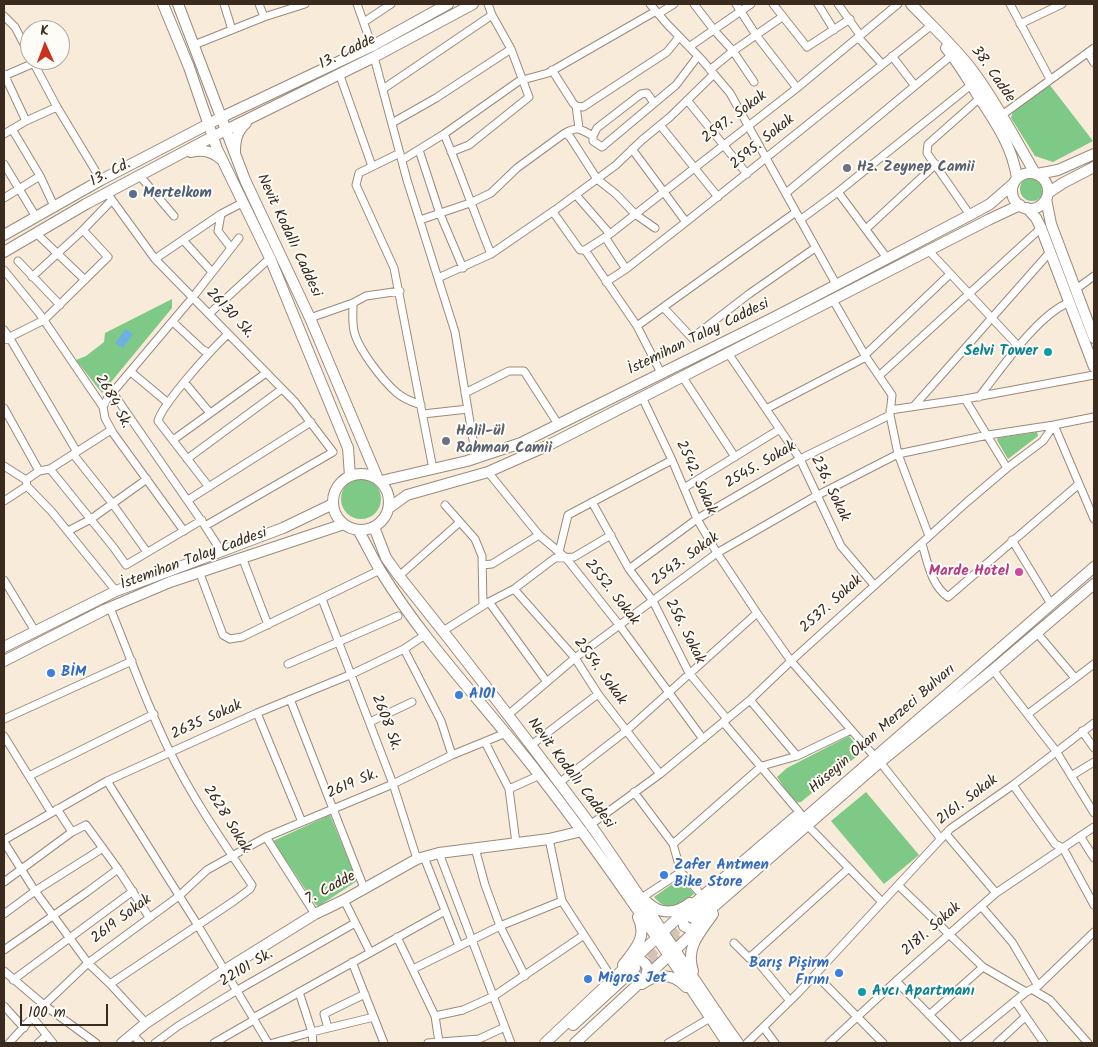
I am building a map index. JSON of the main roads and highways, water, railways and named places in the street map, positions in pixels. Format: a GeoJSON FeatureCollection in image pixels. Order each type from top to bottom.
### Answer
{"type":"FeatureCollection","features":[{"type":"Feature","properties":{"kind":"main road"},"geometry":{"type":"LineString","coordinates":[[162,4],[189,67],[207,124],[209,139],[217,149],[270,258],[348,448],[350,476]]}},
{"type":"Feature","properties":{"kind":"main road","name":"Nevit Kodallı Caddesi"},"geometry":{"type":"LineString","coordinates":[[178,4],[209,90],[224,116],[235,156],[244,178],[310,318],[379,480]]}},
{"type":"Feature","properties":{"kind":"main road","name":"13. Cadde"},"geometry":{"type":"LineString","coordinates":[[224,116],[372,46],[448,4]]}},
{"type":"Feature","properties":{"kind":"main road","name":"13. Cadde"},"geometry":{"type":"LineString","coordinates":[[230,133],[253,117],[374,57],[473,4]]}},
{"type":"Feature","properties":{"kind":"main road","name":"38. Cadde"},"geometry":{"type":"LineString","coordinates":[[904,4],[952,55],[980,98],[1008,145],[1014,160],[1015,181]]}},
{"type":"Feature","properties":{"kind":"main road","name":"38. Cadde"},"geometry":{"type":"LineString","coordinates":[[911,4],[964,59],[1002,115],[1036,174]]}},
{"type":"Feature","properties":{"kind":"main road"},"geometry":{"type":"LineString","coordinates":[[209,90],[221,105],[234,107],[249,104]]}},
{"type":"Feature","properties":{"kind":"main road"},"geometry":{"type":"LineString","coordinates":[[224,116],[237,115],[260,104],[266,96]]}},
{"type":"Feature","properties":{"kind":"main road","name":"13. Cd."},"geometry":{"type":"LineString","coordinates":[[4,236],[101,180],[224,116]]}},
{"type":"Feature","properties":{"kind":"main road"},"geometry":{"type":"LineString","coordinates":[[235,156],[235,141],[241,128],[253,117]]}},
{"type":"Feature","properties":{"kind":"main road"},"geometry":{"type":"LineString","coordinates":[[230,133],[228,152],[236,171],[244,178]]}},
{"type":"Feature","properties":{"kind":"main road","name":"13. Cd."},"geometry":{"type":"LineString","coordinates":[[4,252],[36,233],[110,197],[140,176],[209,139],[230,133]]}},
{"type":"Feature","properties":{"kind":"main road"},"geometry":{"type":"LineString","coordinates":[[165,163],[170,153],[193,140],[209,139]]}},
{"type":"Feature","properties":{"kind":"main road"},"geometry":{"type":"LineString","coordinates":[[182,154],[198,150],[211,151],[222,160]]}},
{"type":"Feature","properties":{"kind":"main road"},"geometry":{"type":"LineString","coordinates":[[1094,154],[1058,170],[1036,174],[1025,173],[1015,181],[1012,188],[1014,198],[1036,218],[1041,228],[1094,367]]}},
{"type":"Feature","properties":{"kind":"main road"},"geometry":{"type":"LineString","coordinates":[[1024,207],[1037,207],[1063,183],[1094,167]]}},
{"type":"Feature","properties":{"kind":"main road"},"geometry":{"type":"LineString","coordinates":[[1036,174],[1046,182],[1051,224],[1094,338]]}},
{"type":"Feature","properties":{"kind":"main road","name":"İstemihan Talay Caddesi"},"geometry":{"type":"LineString","coordinates":[[379,480],[476,458],[521,443],[773,318],[970,215],[990,204],[1015,181]]}},
{"type":"Feature","properties":{"kind":"main road","name":"İstemihan Talay Caddesi"},"geometry":{"type":"LineString","coordinates":[[389,508],[407,495],[488,472],[548,445],[929,251],[1024,207]]}},
{"type":"Feature","properties":{"kind":"main road"},"geometry":{"type":"LineString","coordinates":[[364,474],[379,480],[388,492],[389,508],[386,516],[374,527],[358,530],[344,524],[335,511],[333,504],[337,487],[350,476],[364,474]]}},
{"type":"Feature","properties":{"kind":"main road","name":"İstemihan Talay Caddesi"},"geometry":{"type":"LineString","coordinates":[[4,647],[116,591],[283,528],[333,504]]}},
{"type":"Feature","properties":{"kind":"main road","name":"İstemihan Talay Caddesi"},"geometry":{"type":"LineString","coordinates":[[4,661],[110,608],[199,571],[344,524]]}},
{"type":"Feature","properties":{"kind":"main road","name":"Nevit Kodallı Caddesi"},"geometry":{"type":"LineString","coordinates":[[374,527],[386,558],[398,576],[443,631],[559,783],[586,828],[738,1043]]}},
{"type":"Feature","properties":{"kind":"main road","name":"Nevit Kodallı Caddesi"},"geometry":{"type":"LineString","coordinates":[[358,530],[380,570],[425,634],[540,775],[586,828]]}},
{"type":"Feature","properties":{"kind":"main road","name":"Hüseyin Okan Merzeci Bulvarı"},"geometry":{"type":"LineString","coordinates":[[692,920],[877,760],[1094,567]]}},
{"type":"Feature","properties":{"kind":"main road","name":"Hüseyin Okan Merzeci Bulvarı"},"geometry":{"type":"LineString","coordinates":[[877,760],[993,670],[1094,584]]}},
{"type":"Feature","properties":{"kind":"main road"},"geometry":{"type":"LineString","coordinates":[[629,889],[657,909],[670,912],[684,907],[857,764],[877,760],[873,776],[713,914],[697,936],[691,950],[691,966],[700,988]]}},
{"type":"Feature","properties":{"kind":"main road","name":"7. Cadde"},"geometry":{"type":"LineString","coordinates":[[122,1043],[146,1023],[225,970],[315,914],[420,858],[439,853],[549,839],[586,828]]}},
{"type":"Feature","properties":{"kind":"main road"},"geometry":{"type":"LineString","coordinates":[[545,1043],[636,949],[642,937],[641,924],[629,889]]}},
{"type":"Feature","properties":{"kind":"main road"},"geometry":{"type":"LineString","coordinates":[[554,1043],[638,970],[672,952],[692,920],[702,892]]}},
{"type":"Feature","properties":{"kind":"main road"},"geometry":{"type":"LineString","coordinates":[[629,994],[638,970],[660,935],[692,920],[713,914]]}},
{"type":"Feature","properties":{"kind":"main road","name":"Nevit Kodallı Caddesi"},"geometry":{"type":"LineString","coordinates":[[672,952],[699,1000],[727,1043]]}},
{"type":"Feature","properties":{"kind":"main road"},"geometry":{"type":"LineString","coordinates":[[611,975],[638,970]]}},
{"type":"Feature","properties":{"kind":"main road"},"geometry":{"type":"LineString","coordinates":[[566,1043],[638,970]]}},
{"type":"Feature","properties":{"kind":"main road"},"geometry":{"type":"LineString","coordinates":[[575,1043],[629,994],[650,978],[664,976],[678,980],[699,1000]]}},
{"type":"Feature","properties":{"kind":"water"},"geometry":{"type":"Polygon","coordinates":[[[126,329],[133,334],[123,348],[115,343],[126,329]]]}},
{"type":"Feature","properties":{"kind":"tunnel"},"geometry":{"type":"LineString","coordinates":[[637,967],[688,919]]}},
{"type":"Feature","properties":{"kind":"tunnel"},"geometry":{"type":"LineString","coordinates":[[640,974],[694,923]]}},
{"type":"Feature","properties":{"kind":"place","name":"Hz. Zeynep Camii"},"geometry":{"type":"Point","coordinates":[847,168]}},
{"type":"Feature","properties":{"kind":"place","name":"Mertelkom"},"geometry":{"type":"Point","coordinates":[133,194]}},
{"type":"Feature","properties":{"kind":"place","name":"Selvi Tower"},"geometry":{"type":"Point","coordinates":[1048,352]}},
{"type":"Feature","properties":{"kind":"place","name":"Halil-ül Rahman Camii"},"geometry":{"type":"Point","coordinates":[446,441]}},
{"type":"Feature","properties":{"kind":"place","name":"Marde Hotel"},"geometry":{"type":"Point","coordinates":[1019,572]}},
{"type":"Feature","properties":{"kind":"place","name":"BİM"},"geometry":{"type":"Point","coordinates":[51,673]}},
{"type":"Feature","properties":{"kind":"place","name":"A101"},"geometry":{"type":"Point","coordinates":[459,695]}},
{"type":"Feature","properties":{"kind":"place","name":"Zafer Antmen Bike Store"},"geometry":{"type":"Point","coordinates":[664,875]}},
{"type":"Feature","properties":{"kind":"place","name":"Barış Pişirm Fırını"},"geometry":{"type":"Point","coordinates":[839,973]}},
{"type":"Feature","properties":{"kind":"place","name":"Migros Jet"},"geometry":{"type":"Point","coordinates":[588,979]}},
{"type":"Feature","properties":{"kind":"place","name":"Avcı Apartmanı"},"geometry":{"type":"Point","coordinates":[862,992]}}]}
